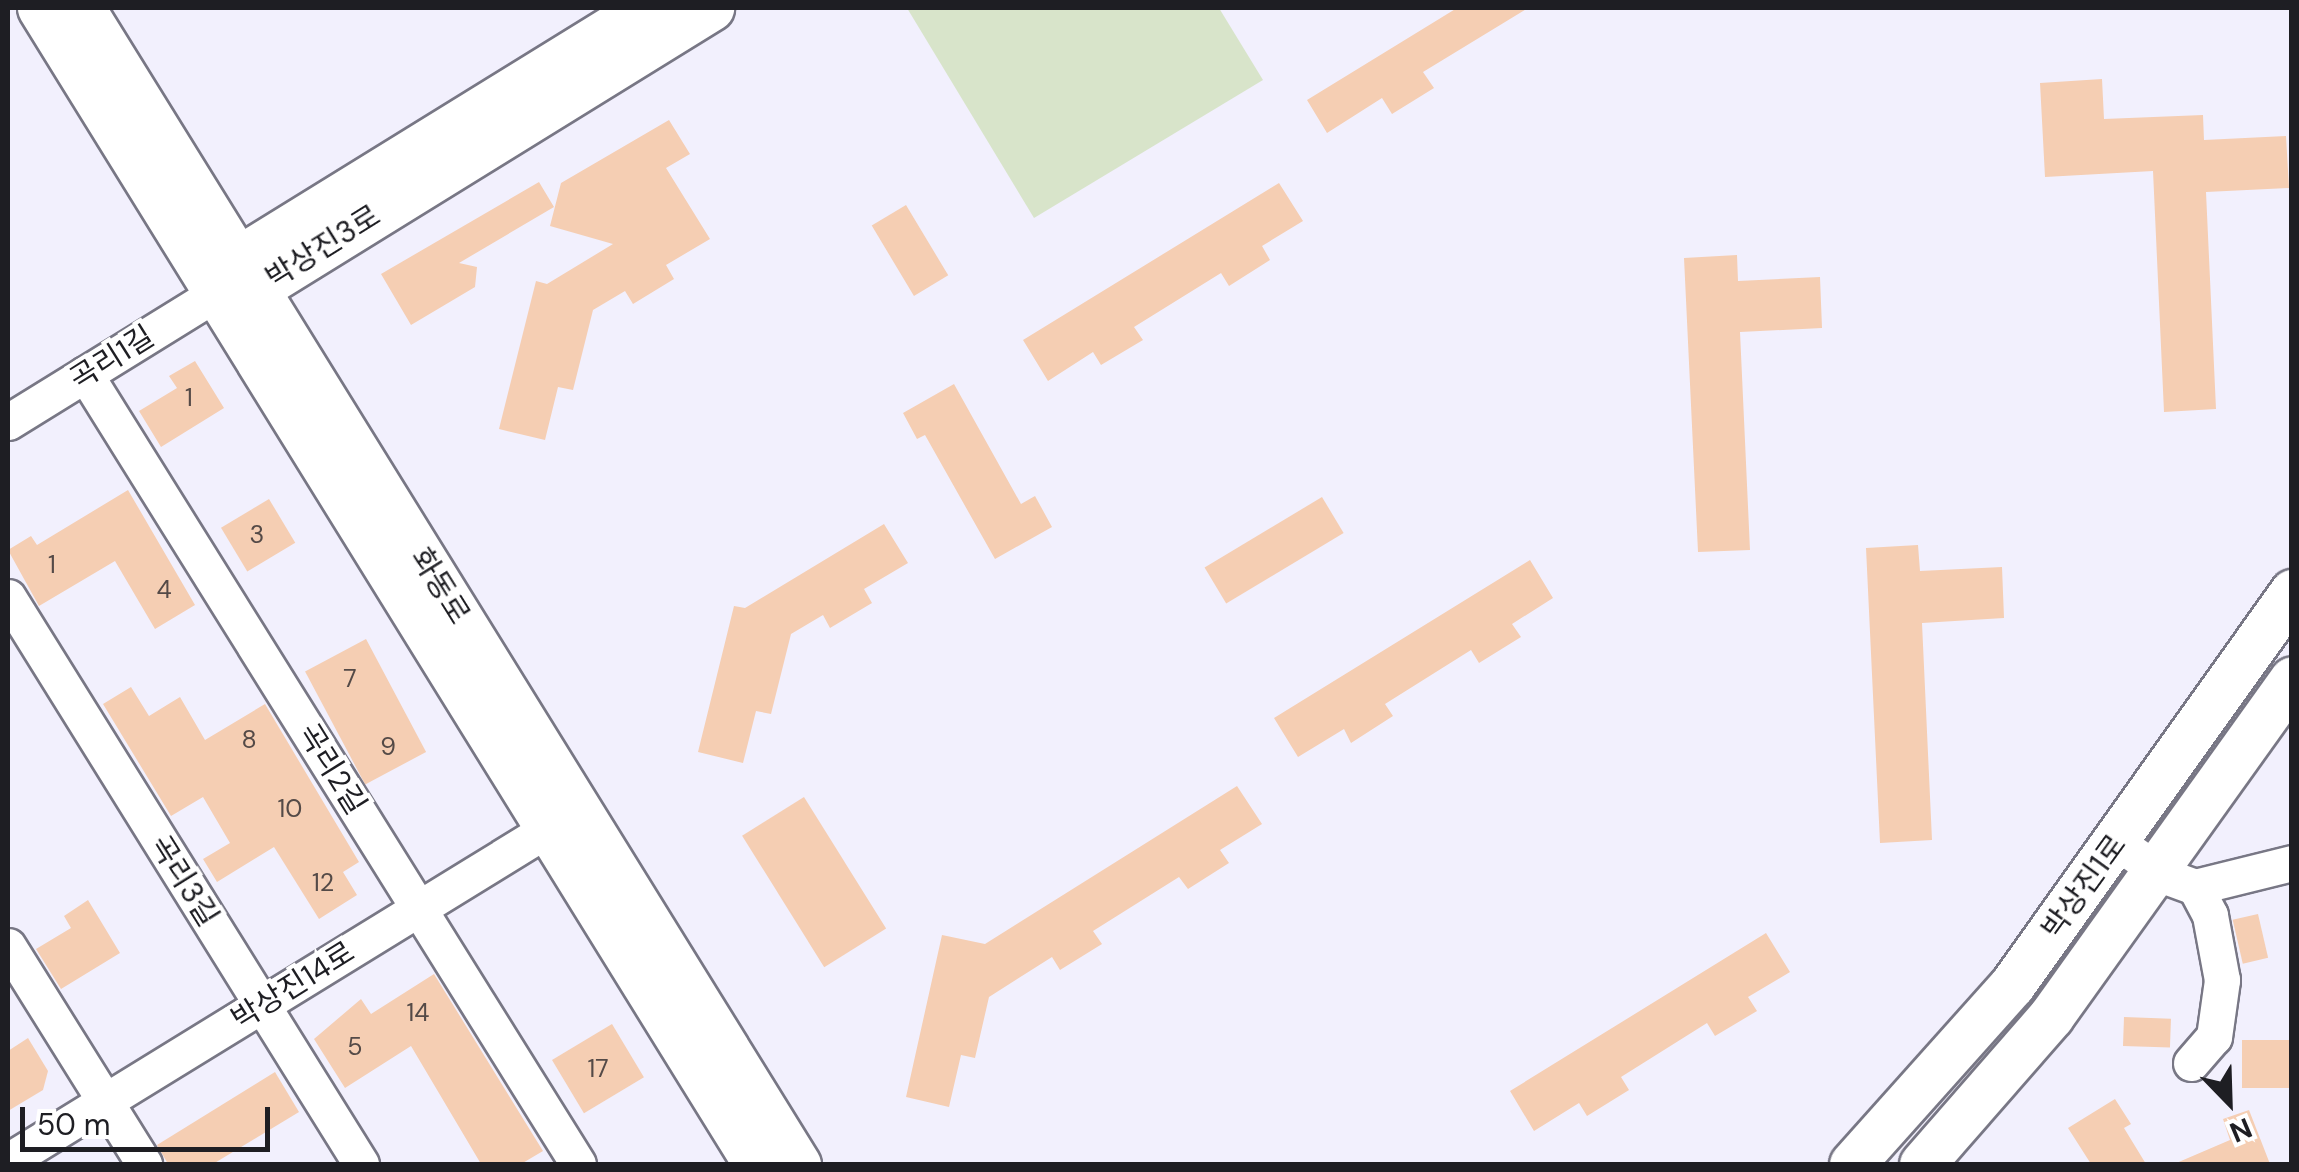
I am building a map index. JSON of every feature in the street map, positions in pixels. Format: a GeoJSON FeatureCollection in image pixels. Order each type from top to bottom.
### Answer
{"type":"FeatureCollection","features":[{"type":"Feature","properties":{"kind":"street","name":"화동로"},"geometry":{"type":"LineString","coordinates":[[40,8],[237,280]]}},
{"type":"Feature","properties":{"kind":"street","name":"화동로"},"geometry":{"type":"LineString","coordinates":[[82,8],[237,280],[563,819],[756,1164]]}},
{"type":"Feature","properties":{"kind":"street","name":"박상진3로"},"geometry":{"type":"LineString","coordinates":[[237,280],[644,8]]}},
{"type":"Feature","properties":{"kind":"street","name":"박상진3로"},"geometry":{"type":"LineString","coordinates":[[237,280],[711,8]]}},
{"type":"Feature","properties":{"kind":"street","name":"곡리1길"},"geometry":{"type":"LineString","coordinates":[[8,422],[237,280]]}},
{"type":"Feature","properties":{"kind":"street","name":"곡리2길"},"geometry":{"type":"LineString","coordinates":[[86,374],[578,1164]]}},
{"type":"Feature","properties":{"kind":"street","name":"박상진1로"},"geometry":{"type":"LineString","coordinates":[[1852,1164],[2012,986],[2292,592]]}},
{"type":"Feature","properties":{"kind":"street","name":"곡리3길"},"geometry":{"type":"LineString","coordinates":[[8,596],[361,1164]]}},
{"type":"Feature","properties":{"kind":"street","name":"박상진1로"},"geometry":{"type":"LineString","coordinates":[[1922,1164],[2177,879],[2292,679]]}},
{"type":"Feature","properties":{"kind":"street","name":"화동로"},"geometry":{"type":"LineString","coordinates":[[563,819],[798,1164]]}},
{"type":"Feature","properties":{"kind":"street","name":"박상진14로"},"geometry":{"type":"LineString","coordinates":[[8,1161],[563,819]]}},
{"type":"Feature","properties":{"kind":"street"},"geometry":{"type":"LineString","coordinates":[[2117,842],[2177,879],[2210,915],[2222,980],[2214,1037],[2190,1063]]}},
{"type":"Feature","properties":{"kind":"street"},"geometry":{"type":"LineString","coordinates":[[2177,879],[2292,863]]}},
{"type":"Feature","properties":{"kind":"street"},"geometry":{"type":"LineString","coordinates":[[8,946],[144,1164]]}},
{"type":"Feature","properties":{"kind":"green space"},"geometry":{"type":"Polygon","coordinates":[[[907,8],[1219,8],[1263,80],[1034,218],[907,8]]]}},
{"type":"Feature","properties":{"kind":"building"},"geometry":{"type":"Polygon","coordinates":[[[1457,8],[1528,8],[1423,72],[1434,88],[1392,114],[1382,98],[1327,133],[1307,100],[1457,8]]]}},
{"type":"Feature","properties":{"kind":"building"},"geometry":{"type":"Polygon","coordinates":[[[2102,79],[2104,119],[2203,115],[2204,140],[2286,136],[2289,188],[2206,192],[2216,409],[2164,412],[2153,171],[2045,177],[2040,83],[2102,79]]]}},
{"type":"Feature","properties":{"kind":"building"},"geometry":{"type":"Polygon","coordinates":[[[669,120],[690,154],[666,168],[710,239],[666,265],[674,279],[633,304],[625,291],[593,310],[573,390],[558,387],[545,440],[499,429],[536,281],[547,284],[613,244],[550,226],[561,183],[669,120]]]}},
{"type":"Feature","properties":{"kind":"building"},"geometry":{"type":"Polygon","coordinates":[[[539,182],[554,207],[459,263],[477,267],[475,287],[411,325],[381,274],[539,182]]]}},
{"type":"Feature","properties":{"kind":"building"},"geometry":{"type":"Polygon","coordinates":[[[1279,183],[1303,221],[1262,246],[1270,260],[1229,286],[1221,273],[1134,327],[1143,340],[1101,365],[1093,352],[1048,381],[1023,340],[1279,183]]]}},
{"type":"Feature","properties":{"kind":"building"},"geometry":{"type":"Polygon","coordinates":[[[906,205],[948,275],[914,296],[872,226],[906,205]]]}},
{"type":"Feature","properties":{"kind":"building"},"geometry":{"type":"Polygon","coordinates":[[[1737,255],[1738,281],[1820,277],[1822,328],[1740,332],[1750,550],[1698,552],[1684,258],[1737,255]]]}},
{"type":"Feature","properties":{"kind":"building"},"geometry":{"type":"Polygon","coordinates":[[[195,361],[224,408],[161,447],[139,411],[177,388],[169,376],[195,361]]]}},
{"type":"Feature","properties":{"kind":"building"},"geometry":{"type":"Polygon","coordinates":[[[954,384],[1021,504],[1035,496],[1052,527],[995,559],[925,435],[917,439],[903,413],[954,384]]]}},
{"type":"Feature","properties":{"kind":"building"},"geometry":{"type":"Polygon","coordinates":[[[128,490],[195,605],[155,629],[115,561],[39,606],[8,550],[31,536],[37,545],[128,490]]]}},
{"type":"Feature","properties":{"kind":"building"},"geometry":{"type":"Polygon","coordinates":[[[1322,497],[1344,533],[1226,604],[1205,568],[1322,497]]]}},
{"type":"Feature","properties":{"kind":"building"},"geometry":{"type":"Polygon","coordinates":[[[269,499],[295,543],[247,572],[221,528],[269,499]]]}},
{"type":"Feature","properties":{"kind":"building"},"geometry":{"type":"Polygon","coordinates":[[[884,524],[908,563],[864,589],[872,603],[830,628],[823,615],[791,634],[771,714],[756,711],[743,763],[698,752],[734,606],[745,608],[884,524]]]}},
{"type":"Feature","properties":{"kind":"building"},"geometry":{"type":"Polygon","coordinates":[[[1918,545],[1920,571],[2002,567],[2004,618],[1922,623],[1932,840],[1880,843],[1866,548],[1918,545]]]}},
{"type":"Feature","properties":{"kind":"building"},"geometry":{"type":"Polygon","coordinates":[[[1530,560],[1553,598],[1512,624],[1521,637],[1479,663],[1471,650],[1385,704],[1393,716],[1351,743],[1344,729],[1298,757],[1274,718],[1530,560]]]}},
{"type":"Feature","properties":{"kind":"building"},"geometry":{"type":"Polygon","coordinates":[[[366,639],[426,752],[365,784],[305,671],[366,639]]]}},
{"type":"Feature","properties":{"kind":"building"},"geometry":{"type":"Polygon","coordinates":[[[131,687],[149,716],[180,697],[205,740],[265,704],[359,862],[343,872],[357,895],[319,919],[274,847],[217,882],[203,859],[230,843],[203,797],[171,816],[103,704],[131,687]]]}},
{"type":"Feature","properties":{"kind":"building"},"geometry":{"type":"Polygon","coordinates":[[[1237,786],[1262,824],[1220,850],[1229,863],[1188,889],[1179,877],[1093,931],[1102,944],[1060,970],[1052,957],[989,997],[975,1058],[961,1055],[949,1107],[906,1097],[942,935],[985,944],[1237,786]]]}},
{"type":"Feature","properties":{"kind":"building"},"geometry":{"type":"Polygon","coordinates":[[[804,797],[886,928],[824,967],[742,836],[804,797]]]}},
{"type":"Feature","properties":{"kind":"building"},"geometry":{"type":"Polygon","coordinates":[[[88,900],[120,953],[61,989],[36,949],[71,928],[64,916],[88,900]]]}},
{"type":"Feature","properties":{"kind":"building"},"geometry":{"type":"Polygon","coordinates":[[[2258,914],[2268,958],[2243,964],[2233,920],[2258,914]]]}},
{"type":"Feature","properties":{"kind":"building"},"geometry":{"type":"Polygon","coordinates":[[[1766,933],[1790,972],[1748,997],[1757,1011],[1715,1036],[1707,1023],[1621,1077],[1629,1090],[1587,1116],[1579,1103],[1534,1131],[1510,1091],[1766,933]]]}},
{"type":"Feature","properties":{"kind":"building"},"geometry":{"type":"Polygon","coordinates":[[[434,974],[543,1151],[521,1164],[481,1164],[411,1046],[345,1088],[314,1039],[361,999],[371,1014],[434,974]]]}},
{"type":"Feature","properties":{"kind":"building"},"geometry":{"type":"Polygon","coordinates":[[[2124,1017],[2171,1019],[2170,1048],[2123,1046],[2124,1017]]]}},
{"type":"Feature","properties":{"kind":"building"},"geometry":{"type":"Polygon","coordinates":[[[612,1024],[644,1077],[584,1113],[552,1060],[612,1024]]]}},
{"type":"Feature","properties":{"kind":"building"},"geometry":{"type":"Polygon","coordinates":[[[28,1038],[48,1071],[43,1090],[8,1111],[8,1051],[28,1038]]]}},
{"type":"Feature","properties":{"kind":"building"},"geometry":{"type":"Polygon","coordinates":[[[2242,1040],[2292,1040],[2292,1088],[2242,1088],[2242,1040]]]}},
{"type":"Feature","properties":{"kind":"building"},"geometry":{"type":"Polygon","coordinates":[[[275,1072],[299,1112],[213,1164],[168,1164],[157,1145],[275,1072]]]}},
{"type":"Feature","properties":{"kind":"building"},"geometry":{"type":"Polygon","coordinates":[[[2115,1099],[2131,1124],[2124,1128],[2146,1164],[2091,1164],[2068,1128],[2115,1099]]]}},
{"type":"Feature","properties":{"kind":"building"},"geometry":{"type":"Polygon","coordinates":[[[2249,1110],[2270,1164],[2174,1164],[2230,1140],[2223,1119],[2249,1110]]]}}]}
